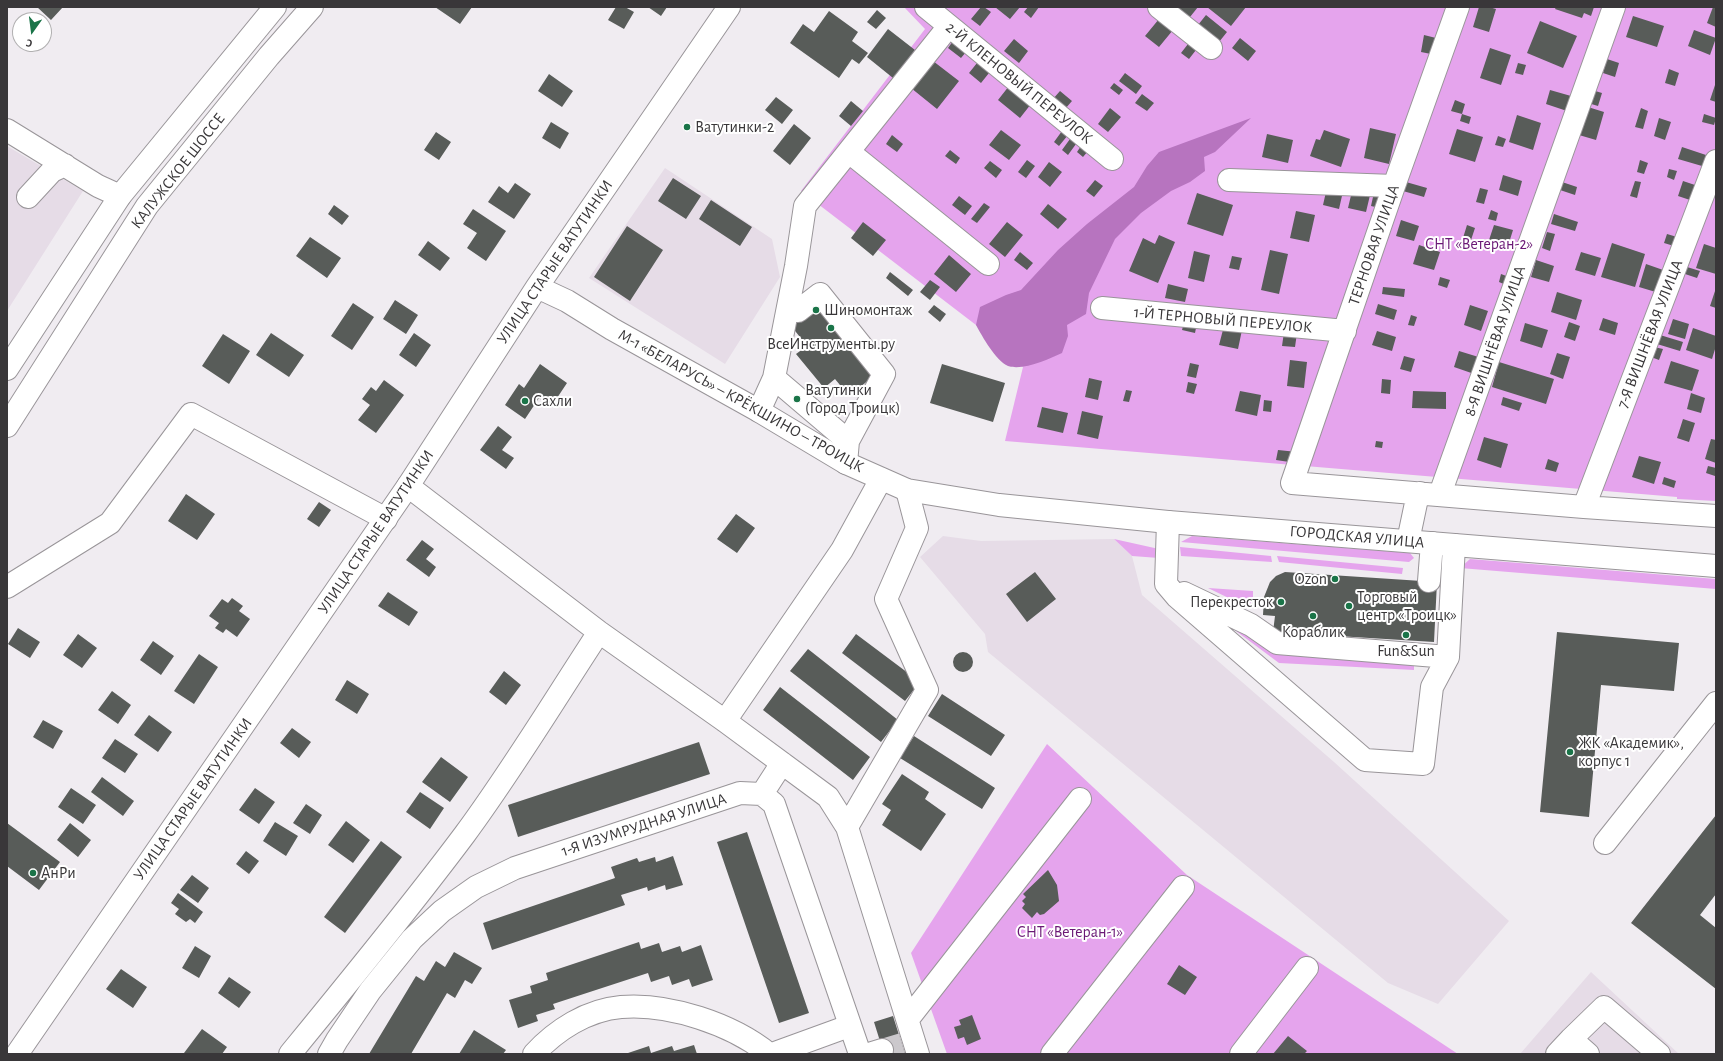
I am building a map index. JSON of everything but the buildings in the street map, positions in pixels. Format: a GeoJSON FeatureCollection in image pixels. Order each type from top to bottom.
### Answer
{"type":"FeatureCollection","features":[{"type":"Feature","properties":{"kind":"main road","name":"КАЛУЖСКОЕ ШОССЕ"},"geometry":{"type":"LineString","coordinates":[[7,369],[120,196],[275,7]]}},
{"type":"Feature","properties":{"kind":"main road","name":"КАЛУЖСКОЕ ШОССЕ"},"geometry":{"type":"LineString","coordinates":[[7,426],[147,206],[269,56],[312,7]]}},
{"type":"Feature","properties":{"kind":"main road","name":"УЛИЦА СТАРЫЕ ВАТУТИНКИ"},"geometry":{"type":"LineString","coordinates":[[17,1054],[408,486],[537,287],[729,7]]}},
{"type":"Feature","properties":{"kind":"main road","name":"2-Й КЛЕНОВЫЙ ПЕРЕУЛОК"},"geometry":{"type":"LineString","coordinates":[[926,7],[1112,159]]}},
{"type":"Feature","properties":{"kind":"main road"},"geometry":{"type":"LineString","coordinates":[[1159,7],[1211,48]]}},
{"type":"Feature","properties":{"kind":"main road","name":"ТЕРНОВАЯ УЛИЦА"},"geometry":{"type":"LineString","coordinates":[[1430,494],[1292,483],[1394,186],[1458,7]]}},
{"type":"Feature","properties":{"kind":"main road","name":"8-Я ВИШНЁВАЯ УЛИЦА"},"geometry":{"type":"LineString","coordinates":[[1408,541],[1416,503],[1430,494],[1614,7]]}},
{"type":"Feature","properties":{"kind":"main road"},"geometry":{"type":"LineString","coordinates":[[759,411],[774,378],[806,206],[949,26]]}},
{"type":"Feature","properties":{"kind":"main road"},"geometry":{"type":"LineString","coordinates":[[7,130],[98,186],[120,196]]}},
{"type":"Feature","properties":{"kind":"main road"},"geometry":{"type":"LineString","coordinates":[[849,152],[988,264]]}},
{"type":"Feature","properties":{"kind":"main road","name":"7-Я ВИШНЁВАЯ УЛИЦА"},"geometry":{"type":"LineString","coordinates":[[1584,507],[1716,161]]}},
{"type":"Feature","properties":{"kind":"main road"},"geometry":{"type":"LineString","coordinates":[[28,197],[52,171],[65,165]]}},
{"type":"Feature","properties":{"kind":"main road"},"geometry":{"type":"LineString","coordinates":[[1229,180],[1394,186]]}},
{"type":"Feature","properties":{"kind":"main road","name":"М-1 «БЕЛАРУСЬ» – КРЁКШИНО – ТРОИЦК"},"geometry":{"type":"LineString","coordinates":[[537,287],[567,301],[612,329],[759,411],[846,464],[908,490],[999,506]]}},
{"type":"Feature","properties":{"kind":"main road"},"geometry":{"type":"LineString","coordinates":[[788,309],[798,311],[820,294],[884,374],[848,441],[846,464]]}},
{"type":"Feature","properties":{"kind":"main road","name":"1-Й ТЕРНОВЫЙ ПЕРЕУЛОК"},"geometry":{"type":"LineString","coordinates":[[1102,308],[1345,331]]}},
{"type":"Feature","properties":{"kind":"main road"},"geometry":{"type":"LineString","coordinates":[[774,378],[848,441]]}},
{"type":"Feature","properties":{"kind":"main road"},"geometry":{"type":"LineString","coordinates":[[7,587],[110,523],[191,414],[386,518]]}},
{"type":"Feature","properties":{"kind":"main road"},"geometry":{"type":"LineString","coordinates":[[725,721],[842,550],[881,479]]}},
{"type":"Feature","properties":{"kind":"main road"},"geometry":{"type":"LineString","coordinates":[[408,486],[599,632],[828,796],[847,827],[908,1019]]}},
{"type":"Feature","properties":{"kind":"main road"},"geometry":{"type":"LineString","coordinates":[[847,827],[927,690],[886,598],[916,528],[908,490]]}},
{"type":"Feature","properties":{"kind":"main road"},"geometry":{"type":"LineString","coordinates":[[1430,494],[1716,516]]}},
{"type":"Feature","properties":{"kind":"main road","name":"ГОРОДСКАЯ УЛИЦА"},"geometry":{"type":"LineString","coordinates":[[999,506],[1168,522],[1716,566]]}},
{"type":"Feature","properties":{"kind":"main road"},"geometry":{"type":"LineString","coordinates":[[1168,522],[1166,584],[1188,607],[1365,760],[1423,764],[1432,687],[1448,657],[1454,545]]}},
{"type":"Feature","properties":{"kind":"main road"},"geometry":{"type":"LineString","coordinates":[[1429,582],[1432,543]]}},
{"type":"Feature","properties":{"kind":"main road"},"geometry":{"type":"LineString","coordinates":[[1166,584],[1252,626],[1277,642],[1448,657]]}},
{"type":"Feature","properties":{"kind":"main road"},"geometry":{"type":"LineString","coordinates":[[290,1054],[371,955],[466,833],[504,779],[599,632]]}},
{"type":"Feature","properties":{"kind":"main road"},"geometry":{"type":"LineString","coordinates":[[1605,843],[1716,703]]}},
{"type":"Feature","properties":{"kind":"main road"},"geometry":{"type":"LineString","coordinates":[[782,763],[762,794],[774,804],[849,1026],[860,1054]]}},
{"type":"Feature","properties":{"kind":"main road","name":"1-Я ИЗУМРУДНАЯ УЛИЦА"},"geometry":{"type":"LineString","coordinates":[[329,1054],[336,1040],[370,991],[412,939],[442,911],[476,887],[515,868],[740,793],[762,794]]}},
{"type":"Feature","properties":{"kind":"main road"},"geometry":{"type":"LineString","coordinates":[[897,1048],[908,1019],[1080,798]]}},
{"type":"Feature","properties":{"kind":"main road"},"geometry":{"type":"LineString","coordinates":[[1052,1054],[1183,887]]}},
{"type":"Feature","properties":{"kind":"main road"},"geometry":{"type":"LineString","coordinates":[[1241,1054],[1307,968]]}},
{"type":"Feature","properties":{"kind":"main road"},"geometry":{"type":"LineString","coordinates":[[534,1054],[544,1042],[571,1024],[595,1013],[621,1007],[658,1008],[696,1017],[727,1029],[771,1054],[849,1026]]}},
{"type":"Feature","properties":{"kind":"main road"},"geometry":{"type":"LineString","coordinates":[[1588,1054],[1564,1047],[1604,1007],[1659,1054]]}},
{"type":"Feature","properties":{"kind":"shaded area"},"geometry":{"type":"Polygon","coordinates":[[[1251,118],[1215,152],[1204,157],[1205,171],[1190,182],[1171,191],[1141,213],[1115,239],[1089,293],[1086,314],[1067,325],[1068,336],[1062,353],[1036,364],[1021,367],[1008,366],[999,359],[990,348],[976,325],[980,307],[1021,290],[1058,250],[1087,224],[1134,187],[1147,166],[1159,152],[1251,118]]]}},
{"type":"Feature","properties":{"kind":"shaded area"},"geometry":{"type":"Polygon","coordinates":[[[7,146],[83,191],[7,311],[7,146]]]}},
{"type":"Feature","properties":{"kind":"shaded area"},"geometry":{"type":"Polygon","coordinates":[[[665,168],[772,239],[780,277],[725,364],[589,278],[665,168]]]}},
{"type":"Feature","properties":{"kind":"shaded area"},"geometry":{"type":"Polygon","coordinates":[[[943,536],[981,541],[1114,539],[1132,556],[1142,595],[1334,762],[1509,921],[1438,1004],[1388,983],[988,652],[985,634],[920,557],[943,536]]]}},
{"type":"Feature","properties":{"kind":"shaded area"},"geometry":{"type":"Polygon","coordinates":[[[1591,972],[1679,1054],[1520,1054],[1591,972]]]}},
{"type":"Feature","properties":{"kind":"green space","name":"СНТ «Ветеран-2»"},"geometry":{"type":"Polygon","coordinates":[[[904,7],[1716,7],[1716,501],[1677,499],[1677,497],[1005,441],[1023,367],[976,325],[801,191],[925,29],[904,7]]]}},
{"type":"Feature","properties":{"kind":"green space"},"geometry":{"type":"Polygon","coordinates":[[[1192,536],[1410,553],[1414,558],[1409,562],[1181,542],[1192,536]]]}},
{"type":"Feature","properties":{"kind":"green space"},"geometry":{"type":"Polygon","coordinates":[[[1114,539],[1159,549],[1159,558],[1132,556],[1114,539]]]}},
{"type":"Feature","properties":{"kind":"green space"},"geometry":{"type":"Polygon","coordinates":[[[1180,547],[1271,556],[1272,562],[1181,556],[1180,547]]]}},
{"type":"Feature","properties":{"kind":"green space"},"geometry":{"type":"Polygon","coordinates":[[[1277,556],[1403,568],[1402,574],[1279,562],[1277,556]]]}},
{"type":"Feature","properties":{"kind":"green space"},"geometry":{"type":"Polygon","coordinates":[[[1470,559],[1716,579],[1716,589],[1460,568],[1470,559]]]}},
{"type":"Feature","properties":{"kind":"green space"},"geometry":{"type":"Polygon","coordinates":[[[1208,588],[1253,591],[1253,600],[1248,606],[1208,588]]]}},
{"type":"Feature","properties":{"kind":"green space"},"geometry":{"type":"Polygon","coordinates":[[[1193,599],[1282,655],[1414,664],[1414,670],[1279,663],[1193,599]]]}},
{"type":"Feature","properties":{"kind":"green space","name":"СНТ «Ветеран-1»"},"geometry":{"type":"Polygon","coordinates":[[[1047,744],[1187,875],[1458,1054],[947,1054],[911,953],[1047,744]]]}},
{"type":"Feature","properties":{"kind":"tunnel"},"geometry":{"type":"LineString","coordinates":[[882,1050],[902,1044]]}},
{"type":"Feature","properties":{"kind":"place","name":"Ватутинки-2"},"geometry":{"type":"Point","coordinates":[687,127]}},
{"type":"Feature","properties":{"kind":"place","name":"Шиномонтаж"},"geometry":{"type":"Point","coordinates":[816,310]}},
{"type":"Feature","properties":{"kind":"place","name":"ВсеИнструменты.ру"},"geometry":{"type":"Point","coordinates":[831,328]}},
{"type":"Feature","properties":{"kind":"place","name":"Ватутинки (Город Троицк)"},"geometry":{"type":"Point","coordinates":[797,399]}},
{"type":"Feature","properties":{"kind":"place","name":"Сахли"},"geometry":{"type":"Point","coordinates":[525,401]}},
{"type":"Feature","properties":{"kind":"place","name":"Ozon"},"geometry":{"type":"Point","coordinates":[1335,579]}},
{"type":"Feature","properties":{"kind":"place","name":"Перекресток"},"geometry":{"type":"Point","coordinates":[1281,602]}},
{"type":"Feature","properties":{"kind":"place","name":"Торговый центр «Троицк»"},"geometry":{"type":"Point","coordinates":[1349,606]}},
{"type":"Feature","properties":{"kind":"place","name":"Кораблик"},"geometry":{"type":"Point","coordinates":[1313,616]}},
{"type":"Feature","properties":{"kind":"place","name":"Fun&Sun"},"geometry":{"type":"Point","coordinates":[1406,635]}},
{"type":"Feature","properties":{"kind":"place","name":"ЖК «Академик», корпус 1"},"geometry":{"type":"Point","coordinates":[1570,752]}},
{"type":"Feature","properties":{"kind":"place","name":"АнРи"},"geometry":{"type":"Point","coordinates":[33,873]}}]}
